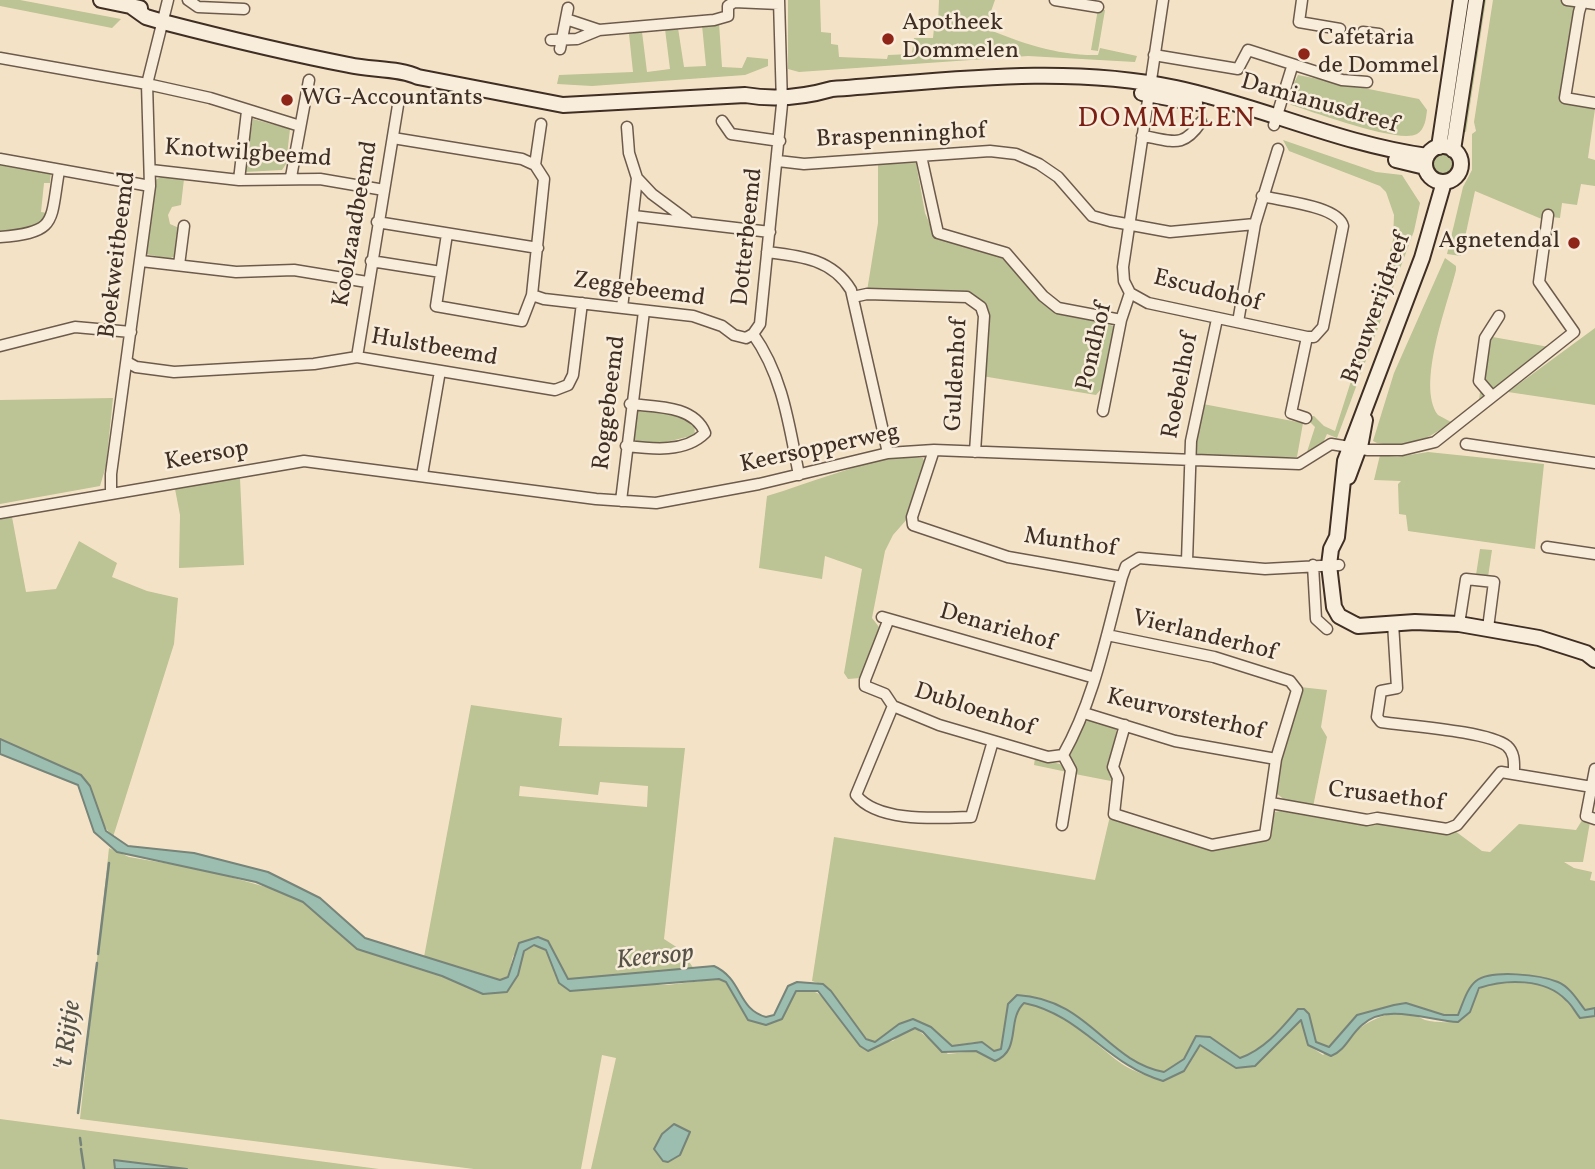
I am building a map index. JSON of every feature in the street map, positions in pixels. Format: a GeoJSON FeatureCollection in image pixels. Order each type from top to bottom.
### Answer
{"type":"FeatureCollection","features":[{"type":"Feature","properties":{"kind":"street","name":"Damianusdreef"},"geometry":{"type":"LineString","coordinates":[[101,0],[166,12],[207,31],[299,55],[385,72],[402,79],[418,77],[518,94],[564,105],[745,94],[765,88],[781,92],[1024,76],[1074,79],[1149,89],[1176,88],[1275,120],[1357,151],[1432,171]]}},
{"type":"Feature","properties":{"kind":"street"},"geometry":{"type":"LineString","coordinates":[[188,0],[198,8],[244,9]]}},
{"type":"Feature","properties":{"kind":"street"},"geometry":{"type":"LineString","coordinates":[[1055,0],[1098,7]]}},
{"type":"Feature","properties":{"kind":"street","name":"Escudohof"},"geometry":{"type":"LineString","coordinates":[[1163,0],[1128,225],[1124,281],[1130,293],[1148,303],[1307,337]]}},
{"type":"Feature","properties":{"kind":"street"},"geometry":{"type":"LineString","coordinates":[[1302,0],[1299,22],[1340,29]]}},
{"type":"Feature","properties":{"kind":"street"},"geometry":{"type":"LineString","coordinates":[[1446,149],[1461,0]]}},
{"type":"Feature","properties":{"kind":"street"},"geometry":{"type":"LineString","coordinates":[[1446,149],[1460,159],[1460,170],[1454,178],[1432,171],[1446,149],[1476,0]]}},
{"type":"Feature","properties":{"kind":"street"},"geometry":{"type":"LineString","coordinates":[[1567,0],[1595,4]]}},
{"type":"Feature","properties":{"kind":"street"},"geometry":{"type":"LineString","coordinates":[[568,8],[558,43],[599,30],[714,20],[728,16],[728,6],[733,2],[779,2]]}},
{"type":"Feature","properties":{"kind":"street","name":"Dotterbeemd"},"geometry":{"type":"LineString","coordinates":[[753,334],[761,324],[780,141],[779,2]]}},
{"type":"Feature","properties":{"kind":"street"},"geometry":{"type":"LineString","coordinates":[[1582,2],[1565,98],[1595,103]]}},
{"type":"Feature","properties":{"kind":"street","name":"Boekweitbeemd"},"geometry":{"type":"LineString","coordinates":[[111,494],[111,474],[150,186],[148,84],[166,12]]}},
{"type":"Feature","properties":{"kind":"street"},"geometry":{"type":"LineString","coordinates":[[566,19],[599,30]]}},
{"type":"Feature","properties":{"kind":"street"},"geometry":{"type":"LineString","coordinates":[[1363,32],[1379,34]]}},
{"type":"Feature","properties":{"kind":"street"},"geometry":{"type":"LineString","coordinates":[[1154,55],[1238,69],[1248,50],[1292,67],[1342,80],[1367,82]]}},
{"type":"Feature","properties":{"kind":"street"},"geometry":{"type":"LineString","coordinates":[[0,59],[148,84],[210,98],[300,126]]}},
{"type":"Feature","properties":{"kind":"street"},"geometry":{"type":"LineString","coordinates":[[1275,120],[1292,67]]}},
{"type":"Feature","properties":{"kind":"street"},"geometry":{"type":"LineString","coordinates":[[291,177],[309,80]]}},
{"type":"Feature","properties":{"kind":"street","name":"Koolzaadbeemd"},"geometry":{"type":"LineString","coordinates":[[357,357],[367,282],[399,99]]}},
{"type":"Feature","properties":{"kind":"street"},"geometry":{"type":"LineString","coordinates":[[239,180],[247,111]]}},
{"type":"Feature","properties":{"kind":"street","name":"Dotterbeemd"},"geometry":{"type":"LineString","coordinates":[[722,121],[732,134],[780,141]]}},
{"type":"Feature","properties":{"kind":"street"},"geometry":{"type":"LineString","coordinates":[[1142,136],[1182,141],[1189,139],[1201,122]]}},
{"type":"Feature","properties":{"kind":"street"},"geometry":{"type":"LineString","coordinates":[[535,165],[541,124]]}},
{"type":"Feature","properties":{"kind":"street"},"geometry":{"type":"LineString","coordinates":[[622,308],[636,178],[626,127]]}},
{"type":"Feature","properties":{"kind":"street"},"geometry":{"type":"LineString","coordinates":[[393,138],[522,159],[535,165],[544,179],[532,295],[522,321],[436,306],[447,234]]}},
{"type":"Feature","properties":{"kind":"street"},"geometry":{"type":"LineString","coordinates":[[1238,322],[1255,224],[1278,149]]}},
{"type":"Feature","properties":{"kind":"street","name":"Braspenninghof"},"geometry":{"type":"LineString","coordinates":[[778,161],[804,164],[990,151],[1017,154],[1058,177],[1092,216],[1170,232],[1255,224]]}},
{"type":"Feature","properties":{"kind":"street"},"geometry":{"type":"LineString","coordinates":[[921,156],[938,233],[1006,253],[1043,296],[1058,308],[1121,320]]}},
{"type":"Feature","properties":{"kind":"street"},"geometry":{"type":"LineString","coordinates":[[0,159],[150,186]]}},
{"type":"Feature","properties":{"kind":"street","name":"Knotwilgbeemd"},"geometry":{"type":"LineString","coordinates":[[151,170],[239,180],[291,177],[384,190]]}},
{"type":"Feature","properties":{"kind":"street"},"geometry":{"type":"LineString","coordinates":[[0,237],[32,234],[44,229],[51,219],[59,171]]}},
{"type":"Feature","properties":{"kind":"street","name":"Brouwerijdreef"},"geometry":{"type":"LineString","coordinates":[[1432,171],[1433,218],[1422,258],[1364,415],[1365,428],[1354,448],[1343,488],[1334,565],[1340,597],[1345,609],[1355,616],[1393,623],[1460,624],[1488,628],[1539,638],[1592,655]]}},
{"type":"Feature","properties":{"kind":"street"},"geometry":{"type":"LineString","coordinates":[[636,178],[666,206],[690,223]]}},
{"type":"Feature","properties":{"kind":"street"},"geometry":{"type":"LineString","coordinates":[[1262,196],[1332,212],[1342,219],[1343,226],[1323,327],[1314,337],[1307,337],[1291,413],[1306,418]]}},
{"type":"Feature","properties":{"kind":"street","name":"Keersopperweg"},"geometry":{"type":"LineString","coordinates":[[422,475],[621,501],[656,503],[799,475],[888,453],[934,450],[1299,464],[1331,443],[1354,448],[1422,447],[1435,442],[1574,331],[1539,282],[1548,215]]}},
{"type":"Feature","properties":{"kind":"street"},"geometry":{"type":"LineString","coordinates":[[634,216],[770,232]]}},
{"type":"Feature","properties":{"kind":"street"},"geometry":{"type":"LineString","coordinates":[[377,222],[538,248]]}},
{"type":"Feature","properties":{"kind":"street"},"geometry":{"type":"LineString","coordinates":[[179,265],[184,226]]}},
{"type":"Feature","properties":{"kind":"street"},"geometry":{"type":"LineString","coordinates":[[767,252],[807,257],[842,275],[853,297],[888,453]]}},
{"type":"Feature","properties":{"kind":"street"},"geometry":{"type":"LineString","coordinates":[[141,261],[236,272],[294,270],[367,282]]}},
{"type":"Feature","properties":{"kind":"street"},"geometry":{"type":"LineString","coordinates":[[371,261],[441,272]]}},
{"type":"Feature","properties":{"kind":"street","name":"Pondhof"},"geometry":{"type":"LineString","coordinates":[[1103,411],[1121,320],[1130,293]]}},
{"type":"Feature","properties":{"kind":"street","name":"Guldenhof"},"geometry":{"type":"LineString","coordinates":[[853,297],[867,294],[967,297],[981,307],[984,316],[975,452]]}},
{"type":"Feature","properties":{"kind":"street","name":"Zeggebeemd"},"geometry":{"type":"LineString","coordinates":[[532,295],[544,299],[707,319],[734,335],[746,338],[753,334]]}},
{"type":"Feature","properties":{"kind":"street","name":"Hulstbeemd"},"geometry":{"type":"LineString","coordinates":[[127,362],[136,367],[174,372],[314,364],[357,357],[555,390],[568,385],[573,375],[582,303]]}},
{"type":"Feature","properties":{"kind":"street","name":"Roggebeemd"},"geometry":{"type":"LineString","coordinates":[[621,501],[630,404],[644,311]]}},
{"type":"Feature","properties":{"kind":"street"},"geometry":{"type":"LineString","coordinates":[[1491,395],[1479,381],[1485,338],[1499,316]]}},
{"type":"Feature","properties":{"kind":"street","name":"Roebelhof"},"geometry":{"type":"LineString","coordinates":[[1187,561],[1191,441],[1217,319]]}},
{"type":"Feature","properties":{"kind":"street"},"geometry":{"type":"LineString","coordinates":[[0,345],[75,327],[131,332]]}},
{"type":"Feature","properties":{"kind":"street"},"geometry":{"type":"LineString","coordinates":[[753,334],[770,358],[780,388],[799,475]]}},
{"type":"Feature","properties":{"kind":"street"},"geometry":{"type":"LineString","coordinates":[[422,475],[440,371]]}},
{"type":"Feature","properties":{"kind":"street"},"geometry":{"type":"LineString","coordinates":[[626,446],[659,450],[695,441],[705,433],[702,425],[681,410],[630,404]]}},
{"type":"Feature","properties":{"kind":"street"},"geometry":{"type":"LineString","coordinates":[[1466,444],[1595,463]]}},
{"type":"Feature","properties":{"kind":"street"},"geometry":{"type":"LineString","coordinates":[[900,527],[914,525],[912,517],[934,450]]}},
{"type":"Feature","properties":{"kind":"street","name":"Keersop"},"geometry":{"type":"LineString","coordinates":[[0,513],[304,461],[422,475]]}},
{"type":"Feature","properties":{"kind":"street","name":"Munthof"},"geometry":{"type":"LineString","coordinates":[[914,525],[1008,557],[1122,576],[1126,566],[1139,558],[1265,569],[1334,565]]}},
{"type":"Feature","properties":{"kind":"street"},"geometry":{"type":"LineString","coordinates":[[1547,547],[1595,554]]}},
{"type":"Feature","properties":{"kind":"street"},"geometry":{"type":"LineString","coordinates":[[1313,565],[1316,619],[1328,629]]}},
{"type":"Feature","properties":{"kind":"street"},"geometry":{"type":"LineString","coordinates":[[1062,825],[1071,769],[1063,755],[1084,713],[1122,576]]}},
{"type":"Feature","properties":{"kind":"street"},"geometry":{"type":"LineString","coordinates":[[1460,624],[1466,579],[1494,582],[1488,628]]}},
{"type":"Feature","properties":{"kind":"street","name":"Denariehof"},"geometry":{"type":"LineString","coordinates":[[885,619],[1095,678]]}},
{"type":"Feature","properties":{"kind":"street","name":"Dubloenhof"},"geometry":{"type":"LineString","coordinates":[[885,619],[865,686],[885,694],[893,706],[939,725],[1048,757],[1063,755]]}},
{"type":"Feature","properties":{"kind":"street"},"geometry":{"type":"LineString","coordinates":[[1393,623],[1397,688],[1381,691],[1377,716],[1381,722],[1488,738],[1508,747],[1513,755],[1514,772],[1592,787]]}},
{"type":"Feature","properties":{"kind":"street","name":"Vierlanderhof"},"geometry":{"type":"LineString","coordinates":[[1107,635],[1214,657],[1290,681],[1297,690],[1276,759]]}},
{"type":"Feature","properties":{"kind":"street"},"geometry":{"type":"LineString","coordinates":[[893,706],[856,795],[861,801],[899,817],[971,817],[993,741]]}},
{"type":"Feature","properties":{"kind":"street","name":"Keurvorsterhof"},"geometry":{"type":"LineString","coordinates":[[1084,713],[1175,741],[1276,759]]}},
{"type":"Feature","properties":{"kind":"street"},"geometry":{"type":"LineString","coordinates":[[1125,726],[1113,767],[1118,778],[1114,814],[1212,845],[1265,835],[1276,759]]}},
{"type":"Feature","properties":{"kind":"street"},"geometry":{"type":"LineString","coordinates":[[1595,769],[1586,816],[1595,819]]}},
{"type":"Feature","properties":{"kind":"street","name":"Crusaethof"},"geometry":{"type":"LineString","coordinates":[[1271,803],[1367,820],[1377,818],[1447,829],[1457,825],[1501,772],[1514,772]]}},
{"type":"Feature","properties":{"kind":"green space"},"geometry":{"type":"Polygon","coordinates":[[[0,0],[20,0],[121,19],[112,28],[0,6],[0,0]]]}},
{"type":"Feature","properties":{"kind":"green space"},"geometry":{"type":"Polygon","coordinates":[[[788,0],[820,0],[821,32],[831,33],[831,44],[838,45],[839,57],[887,59],[888,55],[912,54],[914,38],[933,38],[934,28],[938,26],[939,0],[995,0],[985,28],[1040,48],[1098,55],[1100,48],[1137,56],[1135,62],[1028,56],[799,72],[788,69],[788,0]]]}},
{"type":"Feature","properties":{"kind":"green space"},"geometry":{"type":"Polygon","coordinates":[[[1478,0],[1486,0],[1466,132],[1457,130],[1478,0]]]}},
{"type":"Feature","properties":{"kind":"green space"},"geometry":{"type":"Polygon","coordinates":[[[1493,0],[1564,0],[1576,5],[1561,103],[1595,109],[1588,158],[1595,160],[1595,186],[1581,184],[1577,205],[1562,203],[1560,218],[1544,220],[1475,191],[1461,256],[1447,254],[1463,187],[1472,170],[1472,134],[1476,131],[1474,122],[1493,0]]]}},
{"type":"Feature","properties":{"kind":"green space"},"geometry":{"type":"Polygon","coordinates":[[[1098,9],[1105,10],[1098,51],[1091,50],[1098,9]]]}},
{"type":"Feature","properties":{"kind":"green space"},"geometry":{"type":"Polygon","coordinates":[[[719,23],[722,67],[742,68],[747,57],[768,59],[768,66],[745,75],[592,86],[557,84],[559,75],[633,72],[629,34],[642,32],[647,72],[670,69],[665,29],[678,28],[684,67],[706,66],[702,25],[719,23]]]}},
{"type":"Feature","properties":{"kind":"green space"},"geometry":{"type":"Polygon","coordinates":[[[1298,75],[1419,99],[1427,110],[1426,120],[1417,134],[1393,135],[1291,105],[1287,97],[1298,75]]]}},
{"type":"Feature","properties":{"kind":"green space"},"geometry":{"type":"Polygon","coordinates":[[[253,119],[290,129],[286,164],[282,170],[244,172],[253,119]]]}},
{"type":"Feature","properties":{"kind":"green space"},"geometry":{"type":"Polygon","coordinates":[[[1283,140],[1376,172],[1402,175],[1420,203],[1414,231],[1337,438],[1327,434],[1322,445],[1305,458],[1315,427],[1306,418],[1314,416],[1324,426],[1335,431],[1379,294],[1393,240],[1394,215],[1386,192],[1380,186],[1289,151],[1283,140]]]}},
{"type":"Feature","properties":{"kind":"green space"},"geometry":{"type":"Polygon","coordinates":[[[1441,154],[1451,161],[1452,165],[1445,175],[1441,176],[1431,169],[1430,165],[1437,155],[1441,154]]]}},
{"type":"Feature","properties":{"kind":"green space"},"geometry":{"type":"Polygon","coordinates":[[[0,163],[51,171],[50,183],[44,183],[41,212],[48,213],[36,228],[0,231],[0,163]]]}},
{"type":"Feature","properties":{"kind":"green space"},"geometry":{"type":"Polygon","coordinates":[[[916,163],[925,213],[935,236],[997,253],[1055,312],[1114,326],[1102,388],[1096,395],[982,376],[986,320],[984,310],[971,294],[867,291],[878,223],[878,164],[916,163]]]}},
{"type":"Feature","properties":{"kind":"green space"},"geometry":{"type":"Polygon","coordinates":[[[163,176],[184,179],[181,205],[172,207],[168,215],[170,224],[179,228],[175,256],[169,259],[146,254],[155,180],[163,176]]]}},
{"type":"Feature","properties":{"kind":"green space"},"geometry":{"type":"Polygon","coordinates":[[[1445,258],[1456,266],[1456,270],[1441,322],[1430,384],[1432,402],[1438,415],[1451,422],[1416,442],[1398,445],[1377,443],[1373,441],[1394,373],[1445,258]]]}},
{"type":"Feature","properties":{"kind":"green space"},"geometry":{"type":"Polygon","coordinates":[[[1595,328],[1595,405],[1508,392],[1595,328]]]}},
{"type":"Feature","properties":{"kind":"green space"},"geometry":{"type":"Polygon","coordinates":[[[1487,336],[1549,347],[1479,400],[1487,336]]]}},
{"type":"Feature","properties":{"kind":"green space"},"geometry":{"type":"Polygon","coordinates":[[[113,398],[106,466],[100,486],[0,504],[0,400],[113,398]]]}},
{"type":"Feature","properties":{"kind":"green space"},"geometry":{"type":"Polygon","coordinates":[[[1203,404],[1303,423],[1297,457],[1200,458],[1195,439],[1203,404]]]}},
{"type":"Feature","properties":{"kind":"green space"},"geometry":{"type":"Polygon","coordinates":[[[634,411],[677,413],[694,422],[695,435],[658,444],[632,443],[634,411]]]}},
{"type":"Feature","properties":{"kind":"green space"},"geometry":{"type":"Polygon","coordinates":[[[1428,452],[1544,464],[1535,549],[1408,531],[1406,515],[1399,514],[1398,484],[1401,481],[1374,480],[1380,455],[1397,457],[1428,452]]]}},
{"type":"Feature","properties":{"kind":"green space"},"geometry":{"type":"Polygon","coordinates":[[[900,456],[923,458],[925,463],[908,518],[893,535],[885,551],[872,618],[879,627],[860,678],[848,679],[844,673],[862,569],[825,556],[822,579],[759,568],[767,496],[849,469],[900,456]]]}},
{"type":"Feature","properties":{"kind":"green space"},"geometry":{"type":"Polygon","coordinates":[[[240,478],[244,565],[179,568],[180,515],[175,489],[240,478]]]}},
{"type":"Feature","properties":{"kind":"green space"},"geometry":{"type":"Polygon","coordinates":[[[12,517],[26,592],[56,589],[79,541],[117,563],[112,577],[147,591],[178,598],[174,644],[113,837],[101,822],[95,803],[69,769],[0,739],[0,519],[12,517]]]}},
{"type":"Feature","properties":{"kind":"green space"},"geometry":{"type":"Polygon","coordinates":[[[1480,549],[1492,550],[1488,577],[1476,575],[1480,549]]]}},
{"type":"Feature","properties":{"kind":"green space"},"geometry":{"type":"Polygon","coordinates":[[[1300,687],[1327,690],[1321,727],[1327,737],[1313,807],[1286,801],[1276,793],[1281,758],[1300,687]]]}},
{"type":"Feature","properties":{"kind":"green space"},"geometry":{"type":"Polygon","coordinates":[[[471,705],[562,718],[559,746],[685,748],[664,939],[681,950],[694,969],[568,979],[538,937],[513,956],[508,977],[500,980],[424,957],[471,705]],[[600,782],[598,795],[520,786],[519,796],[647,807],[648,786],[600,782]]]}},
{"type":"Feature","properties":{"kind":"green space"},"geometry":{"type":"Polygon","coordinates":[[[1093,718],[1117,727],[1110,766],[1116,782],[1075,774],[1069,754],[1083,723],[1093,718]]]}},
{"type":"Feature","properties":{"kind":"green space"},"geometry":{"type":"Polygon","coordinates":[[[1035,758],[1060,764],[1067,772],[1034,765],[1035,758]]]}},
{"type":"Feature","properties":{"kind":"green space"},"geometry":{"type":"Polygon","coordinates":[[[1275,812],[1371,825],[1374,822],[1455,831],[1482,851],[1490,852],[1519,824],[1576,830],[1586,814],[1590,822],[1583,862],[1564,862],[1574,868],[1592,872],[1590,880],[1595,881],[1595,1008],[1585,1011],[1559,985],[1546,979],[1506,979],[1471,988],[1459,1014],[1444,1015],[1406,1003],[1357,1015],[1330,1047],[1316,1042],[1309,1014],[1298,1009],[1272,1038],[1249,1054],[1240,1058],[1224,1047],[1196,1036],[1184,1059],[1164,1072],[1126,1055],[1061,1007],[1041,999],[1017,995],[1008,1017],[1001,1050],[994,1051],[974,1042],[952,1046],[931,1027],[899,1024],[875,1042],[857,1030],[832,993],[812,981],[834,837],[1095,880],[1110,816],[1213,849],[1268,840],[1275,812]]]}},
{"type":"Feature","properties":{"kind":"green space"},"geometry":{"type":"Polygon","coordinates":[[[109,848],[129,857],[205,870],[273,889],[303,902],[330,925],[387,959],[442,976],[483,994],[518,975],[524,951],[533,945],[546,950],[559,983],[667,985],[719,979],[726,982],[748,1020],[782,1019],[793,994],[802,989],[822,997],[840,1016],[860,1045],[893,1041],[900,1034],[915,1028],[948,1054],[976,1051],[1004,1057],[1015,1012],[1024,1003],[1054,1013],[1126,1067],[1163,1081],[1192,1059],[1200,1045],[1236,1068],[1302,1019],[1308,1045],[1323,1055],[1371,1021],[1393,1013],[1405,1012],[1429,1021],[1458,1022],[1482,986],[1508,982],[1536,983],[1559,993],[1582,1016],[1595,1016],[1595,1169],[591,1169],[616,1058],[602,1055],[581,1169],[474,1169],[80,1119],[109,848]]]}},
{"type":"Feature","properties":{"kind":"green space"},"geometry":{"type":"Polygon","coordinates":[[[0,1119],[379,1169],[187,1169],[114,1160],[115,1169],[0,1169],[0,1119]]]}},
{"type":"Feature","properties":{"kind":"shaded area"},"geometry":{"type":"Polygon","coordinates":[[[0,739],[81,775],[90,786],[106,831],[128,846],[194,853],[268,872],[320,898],[365,938],[500,980],[508,977],[519,943],[538,937],[548,941],[568,979],[714,966],[730,978],[750,1007],[766,1017],[774,1015],[788,986],[797,982],[823,984],[866,1039],[875,1042],[899,1024],[913,1019],[931,1027],[952,1046],[982,1042],[994,1051],[1001,1049],[1008,1004],[1017,995],[1042,999],[1062,1007],[1127,1056],[1144,1066],[1164,1072],[1184,1059],[1196,1036],[1210,1037],[1240,1058],[1249,1054],[1272,1038],[1298,1009],[1304,1009],[1309,1014],[1316,1042],[1329,1047],[1357,1015],[1394,1005],[1406,1003],[1444,1015],[1458,1015],[1473,984],[1483,977],[1493,975],[1529,975],[1558,982],[1570,991],[1585,1010],[1595,1008],[1595,1016],[1580,1018],[1557,993],[1536,984],[1501,983],[1479,988],[1470,1012],[1458,1022],[1408,1014],[1383,1015],[1362,1025],[1336,1054],[1331,1056],[1308,1045],[1301,1020],[1255,1066],[1236,1068],[1200,1045],[1184,1071],[1163,1081],[1126,1064],[1062,1018],[1024,1003],[1016,1018],[1008,1050],[995,1061],[976,1051],[942,1052],[923,1032],[915,1028],[868,1051],[860,1046],[818,991],[796,991],[782,1019],[766,1025],[748,1020],[726,982],[719,979],[570,991],[559,983],[546,950],[534,945],[524,951],[518,975],[507,992],[483,994],[442,976],[357,949],[303,902],[256,882],[117,852],[94,832],[78,785],[0,754],[0,739]]]}},
{"type":"Feature","properties":{"kind":"shaded area"},"geometry":{"type":"Polygon","coordinates":[[[674,1124],[690,1132],[680,1155],[668,1162],[663,1161],[654,1149],[662,1134],[674,1124]]]}},
{"type":"Feature","properties":{"kind":"shaded area"},"geometry":{"type":"Polygon","coordinates":[[[114,1160],[187,1169],[115,1169],[114,1160]]]}},
{"type":"Feature","properties":{"kind":"waterway","name":"'t Rijtje"},"geometry":{"type":"LineString","coordinates":[[98,954],[109,863]]}},
{"type":"Feature","properties":{"kind":"waterway","name":"'t Rijtje"},"geometry":{"type":"LineString","coordinates":[[78,1113],[97,963]]}},
{"type":"Feature","properties":{"kind":"waterway","name":"'t Rijtje"},"geometry":{"type":"LineString","coordinates":[[80,1138],[81,1145]]}},
{"type":"Feature","properties":{"kind":"waterway","name":"'t Rijtje"},"geometry":{"type":"LineString","coordinates":[[81,1149],[84,1169]]}},
{"type":"Feature","properties":{"kind":"place","name":"Apotheek Dommelen"},"geometry":{"type":"Point","coordinates":[888,39]}},
{"type":"Feature","properties":{"kind":"place","name":"Cafetaria de Dommel"},"geometry":{"type":"Point","coordinates":[1304,54]}},
{"type":"Feature","properties":{"kind":"place","name":"WG-Accountants"},"geometry":{"type":"Point","coordinates":[287,100]}},
{"type":"Feature","properties":{"kind":"place","name":"Agnetendal"},"geometry":{"type":"Point","coordinates":[1574,243]}},
{"type":"Feature","properties":{"kind":"district","name":"DOMMELEN"},"geometry":{"type":"Point","coordinates":[1167,121]}}]}
